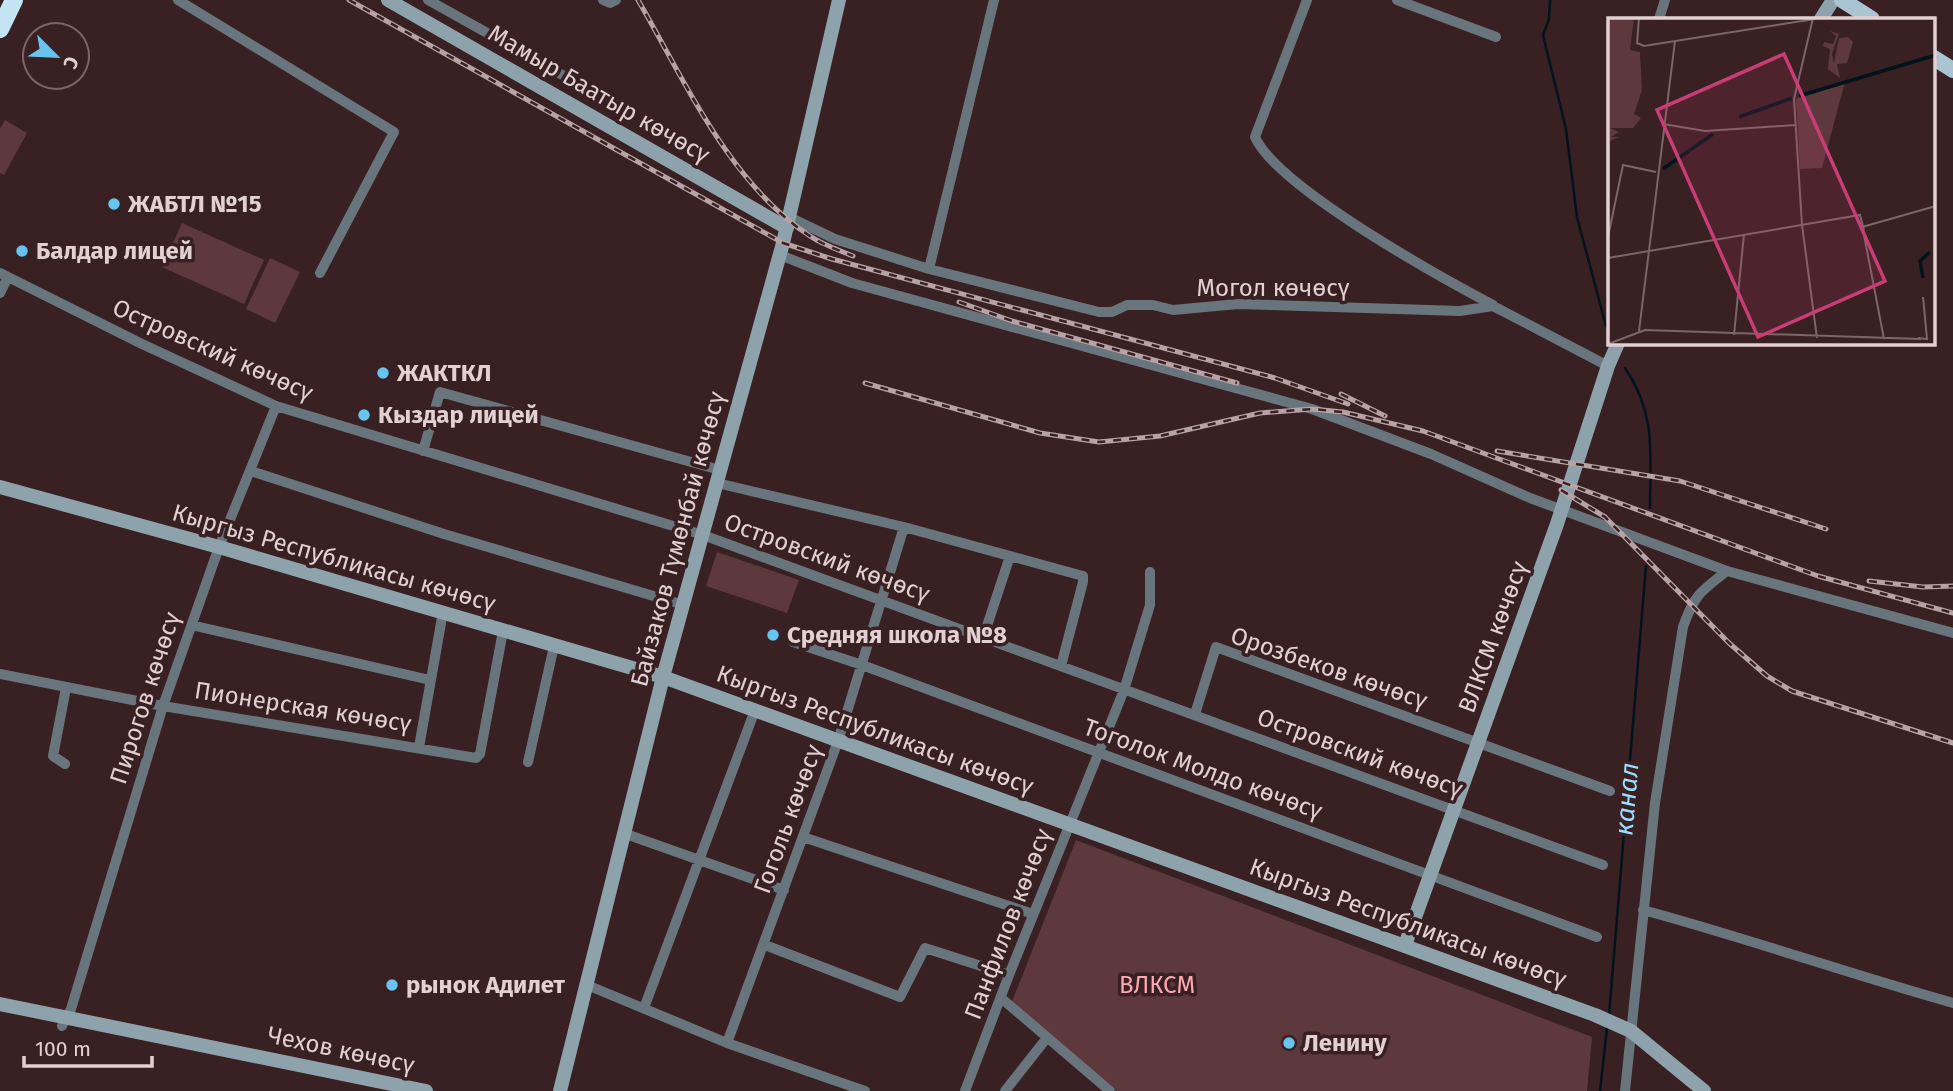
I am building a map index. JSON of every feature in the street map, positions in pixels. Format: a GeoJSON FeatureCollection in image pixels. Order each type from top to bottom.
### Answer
{"type":"FeatureCollection","features":[{"type":"Feature","properties":{"kind":"highway"},"geometry":{"type":"LineString","coordinates":[[0,29],[14,0]]}},
{"type":"Feature","properties":{"kind":"main road","name":"Мамыр Баатыр көчөсү"},"geometry":{"type":"LineString","coordinates":[[388,0],[788,222]]}},
{"type":"Feature","properties":{"kind":"main road","name":"Байзаков Түмөнбай көчөсү"},"geometry":{"type":"LineString","coordinates":[[560,1091],[663,677],[780,256],[839,0]]}},
{"type":"Feature","properties":{"kind":"main road"},"geometry":{"type":"LineString","coordinates":[[1822,18],[1833,0]]}},
{"type":"Feature","properties":{"kind":"main road"},"geometry":{"type":"LineString","coordinates":[[1842,0],[1870,18]]}},
{"type":"Feature","properties":{"kind":"main road"},"geometry":{"type":"LineString","coordinates":[[1936,59],[1953,71]]}},
{"type":"Feature","properties":{"kind":"main road","name":"ВЛКСМ көчөсү"},"geometry":{"type":"LineString","coordinates":[[1405,945],[1479,744],[1562,510],[1608,366],[1618,345]]}},
{"type":"Feature","properties":{"kind":"main road","name":"Кыргыз Республикасы көчөсү"},"geometry":{"type":"LineString","coordinates":[[0,487],[219,547],[663,677],[1595,1015],[1631,1031],[1704,1091]]}},
{"type":"Feature","properties":{"kind":"main road","name":"Чехов көчөсү"},"geometry":{"type":"LineString","coordinates":[[0,1004],[386,1091]]}},
{"type":"Feature","properties":{"kind":"main road","name":"Чехов көчөсү"},"geometry":{"type":"LineString","coordinates":[[0,1014],[67,1020],[426,1091]]}},
{"type":"Feature","properties":{"kind":"street"},"geometry":{"type":"LineString","coordinates":[[178,0],[394,132],[320,273]]}},
{"type":"Feature","properties":{"kind":"street"},"geometry":{"type":"LineString","coordinates":[[428,0],[618,106]]}},
{"type":"Feature","properties":{"kind":"street"},"geometry":{"type":"LineString","coordinates":[[603,0],[610,4],[616,0]]}},
{"type":"Feature","properties":{"kind":"street"},"geometry":{"type":"LineString","coordinates":[[929,270],[994,0]]}},
{"type":"Feature","properties":{"kind":"street"},"geometry":{"type":"LineString","coordinates":[[1307,0],[1255,137],[1259,147],[1305,189],[1392,248],[1493,306],[1608,366]]}},
{"type":"Feature","properties":{"kind":"street"},"geometry":{"type":"LineString","coordinates":[[1397,0],[1496,37]]}},
{"type":"Feature","properties":{"kind":"street"},"geometry":{"type":"LineString","coordinates":[[1659,18],[1665,0]]}},
{"type":"Feature","properties":{"kind":"street","name":"Могол көчөсү"},"geometry":{"type":"LineString","coordinates":[[788,222],[929,270],[1099,312],[1112,312],[1127,305],[1153,305],[1173,310],[1238,304],[1460,311],[1493,306]]}},
{"type":"Feature","properties":{"kind":"street"},"geometry":{"type":"LineString","coordinates":[[780,256],[852,282],[1312,409],[1432,454],[1562,510],[1727,571],[1953,633]]}},
{"type":"Feature","properties":{"kind":"street"},"geometry":{"type":"LineString","coordinates":[[0,293],[4,275]]}},
{"type":"Feature","properties":{"kind":"street","name":"Островский көчөсү"},"geometry":{"type":"LineString","coordinates":[[4,275],[142,344],[276,406],[703,536],[1603,865]]}},
{"type":"Feature","properties":{"kind":"street"},"geometry":{"type":"LineString","coordinates":[[423,451],[440,392],[718,476],[1083,576],[1061,667]]}},
{"type":"Feature","properties":{"kind":"street","name":"Пирогов көчөсү"},"geometry":{"type":"LineString","coordinates":[[67,1020],[163,706],[219,547],[276,406]]}},
{"type":"Feature","properties":{"kind":"street"},"geometry":{"type":"LineString","coordinates":[[251,471],[444,534],[684,605]]}},
{"type":"Feature","properties":{"kind":"street","name":"Гоголь көчөсү"},"geometry":{"type":"LineString","coordinates":[[727,1042],[838,741],[904,527]]}},
{"type":"Feature","properties":{"kind":"street"},"geometry":{"type":"LineString","coordinates":[[983,638],[1010,556]]}},
{"type":"Feature","properties":{"kind":"street"},"geometry":{"type":"LineString","coordinates":[[1625,1091],[1655,803],[1683,627],[1691,604],[1699,593],[1727,571]]}},
{"type":"Feature","properties":{"kind":"street","name":"Панфилов көчөсү"},"geometry":{"type":"LineString","coordinates":[[965,1091],[1124,690],[1150,605],[1150,572]]}},
{"type":"Feature","properties":{"kind":"street"},"geometry":{"type":"LineString","coordinates":[[419,747],[443,612]]}},
{"type":"Feature","properties":{"kind":"street"},"geometry":{"type":"LineString","coordinates":[[191,625],[430,680]]}},
{"type":"Feature","properties":{"kind":"street","name":"Пионерская көчөсү"},"geometry":{"type":"LineString","coordinates":[[0,674],[163,706],[476,758],[480,754],[503,631]]}},
{"type":"Feature","properties":{"kind":"street","name":"Тоголок Молдо көчөсү"},"geometry":{"type":"LineString","coordinates":[[793,642],[862,665],[1597,937]]}},
{"type":"Feature","properties":{"kind":"street"},"geometry":{"type":"LineString","coordinates":[[528,762],[554,646]]}},
{"type":"Feature","properties":{"kind":"street","name":"Орозбеков көчөсү"},"geometry":{"type":"LineString","coordinates":[[1195,714],[1216,647],[1610,791]]}},
{"type":"Feature","properties":{"kind":"street"},"geometry":{"type":"LineString","coordinates":[[65,764],[53,757],[66,688]]}},
{"type":"Feature","properties":{"kind":"street"},"geometry":{"type":"LineString","coordinates":[[644,1008],[755,710]]}},
{"type":"Feature","properties":{"kind":"street"},"geometry":{"type":"LineString","coordinates":[[623,833],[784,890]]}},
{"type":"Feature","properties":{"kind":"street"},"geometry":{"type":"LineString","coordinates":[[803,837],[1033,914]]}},
{"type":"Feature","properties":{"kind":"street"},"geometry":{"type":"LineString","coordinates":[[1643,910],[1721,931],[1953,1003]]}},
{"type":"Feature","properties":{"kind":"street"},"geometry":{"type":"LineString","coordinates":[[765,945],[900,997],[925,948],[1009,975]]}},
{"type":"Feature","properties":{"kind":"street"},"geometry":{"type":"LineString","coordinates":[[587,985],[727,1042],[865,1091]]}},
{"type":"Feature","properties":{"kind":"street"},"geometry":{"type":"LineString","coordinates":[[1001,998],[1110,1091]]}},
{"type":"Feature","properties":{"kind":"street"},"geometry":{"type":"LineString","coordinates":[[1005,1091],[1046,1039]]}},
{"type":"Feature","properties":{"kind":"green space"},"geometry":{"type":"Polygon","coordinates":[[[5,120],[27,133],[4,175],[0,173],[0,129],[5,120]]]}},
{"type":"Feature","properties":{"kind":"green space"},"geometry":{"type":"Polygon","coordinates":[[[182,223],[264,260],[244,304],[162,267],[182,223]]]}},
{"type":"Feature","properties":{"kind":"green space"},"geometry":{"type":"Polygon","coordinates":[[[270,258],[300,272],[275,323],[246,309],[270,258]]]}},
{"type":"Feature","properties":{"kind":"green space"},"geometry":{"type":"Polygon","coordinates":[[[717,552],[799,580],[787,613],[706,586],[717,552]]]}},
{"type":"Feature","properties":{"kind":"green space","name":"ВЛКСМ"},"geometry":{"type":"Polygon","coordinates":[[[1076,840],[1592,1037],[1587,1091],[1117,1091],[1011,1004],[1076,840]]]}},
{"type":"Feature","properties":{"kind":"waterway"},"geometry":{"type":"LineString","coordinates":[[1550,0],[1549,19],[1543,35],[1566,129],[1577,217],[1606,326]]}},
{"type":"Feature","properties":{"kind":"waterway"},"geometry":{"type":"LineString","coordinates":[[1625,368],[1642,402],[1650,435],[1650,508]]}},
{"type":"Feature","properties":{"kind":"waterway","name":"канал"},"geometry":{"type":"LineString","coordinates":[[1609,1015],[1646,566]]}},
{"type":"Feature","properties":{"kind":"waterway","name":"канал"},"geometry":{"type":"LineString","coordinates":[[1600,1091],[1607,1028]]}},
{"type":"Feature","properties":{"kind":"railway"},"geometry":{"type":"LineString","coordinates":[[349,0],[783,243],[832,259],[1275,378],[1348,404]]}},
{"type":"Feature","properties":{"kind":"railway"},"geometry":{"type":"LineString","coordinates":[[638,0],[692,97],[733,160],[756,189],[810,236],[853,256]]}},
{"type":"Feature","properties":{"kind":"railway"},"geometry":{"type":"LineString","coordinates":[[959,302],[1012,321],[1237,383]]}},
{"type":"Feature","properties":{"kind":"railway"},"geometry":{"type":"LineString","coordinates":[[865,383],[1040,433],[1099,442],[1160,436],[1260,413],[1312,409],[1343,412],[1423,431],[1818,576],[1953,613]]}},
{"type":"Feature","properties":{"kind":"railway"},"geometry":{"type":"LineString","coordinates":[[1341,394],[1385,416]]}},
{"type":"Feature","properties":{"kind":"railway"},"geometry":{"type":"LineString","coordinates":[[1497,451],[1680,481],[1826,529]]}},
{"type":"Feature","properties":{"kind":"railway"},"geometry":{"type":"LineString","coordinates":[[1561,490],[1605,517],[1729,643],[1767,676],[1792,691],[1953,743]]}},
{"type":"Feature","properties":{"kind":"railway"},"geometry":{"type":"LineString","coordinates":[[1869,581],[1923,587],[1953,586]]}},
{"type":"Feature","properties":{"kind":"place","name":"ЖАБТЛ №15"},"geometry":{"type":"Point","coordinates":[114,204]}},
{"type":"Feature","properties":{"kind":"place","name":"Балдар лицей"},"geometry":{"type":"Point","coordinates":[22,251]}},
{"type":"Feature","properties":{"kind":"place","name":"ЖАКТКЛ"},"geometry":{"type":"Point","coordinates":[383,373]}},
{"type":"Feature","properties":{"kind":"place","name":"Кыздар лицей"},"geometry":{"type":"Point","coordinates":[364,415]}},
{"type":"Feature","properties":{"kind":"place","name":"Средняя школа №8"},"geometry":{"type":"Point","coordinates":[773,635]}},
{"type":"Feature","properties":{"kind":"place","name":"рынок Адилет"},"geometry":{"type":"Point","coordinates":[392,985]}},
{"type":"Feature","properties":{"kind":"place","name":"Ленину"},"geometry":{"type":"Point","coordinates":[1289,1043]}}]}
